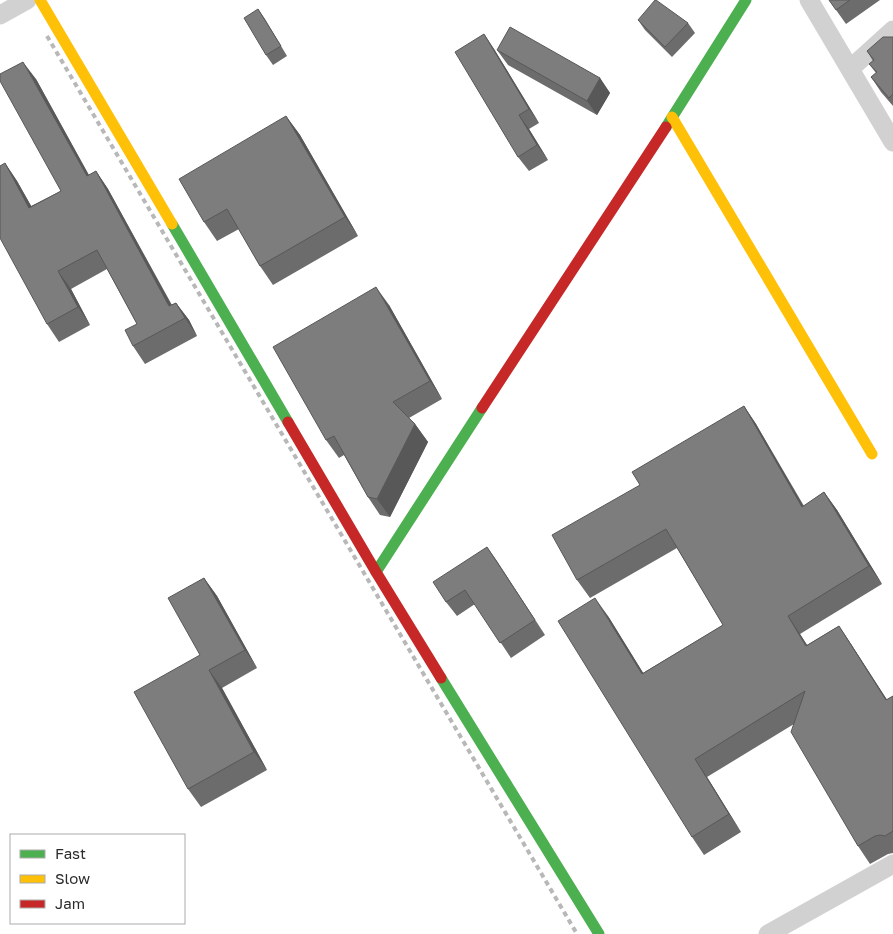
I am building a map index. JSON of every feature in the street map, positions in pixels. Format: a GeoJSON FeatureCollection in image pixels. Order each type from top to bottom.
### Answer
{"type":"FeatureCollection","features":[{"type":"Feature","properties":{"kind":"street"},"geometry":{"type":"LineString","coordinates":[[0,15],[27,0]]}},
{"type":"Feature","properties":{"kind":"street"},"geometry":{"type":"LineString","coordinates":[[40,0],[376,572],[599,934]]}},
{"type":"Feature","properties":{"kind":"street"},"geometry":{"type":"LineString","coordinates":[[376,572],[746,0]]}},
{"type":"Feature","properties":{"kind":"street"},"geometry":{"type":"LineString","coordinates":[[809,0],[893,142]]}},
{"type":"Feature","properties":{"kind":"street"},"geometry":{"type":"LineString","coordinates":[[850,69],[893,30]]}},
{"type":"Feature","properties":{"kind":"street"},"geometry":{"type":"LineString","coordinates":[[672,117],[872,454]]}},
{"type":"Feature","properties":{"kind":"street"},"geometry":{"type":"LineString","coordinates":[[768,934],[893,864]]}},
{"type":"Feature","properties":{"kind":"building"},"geometry":{"type":"Polygon","coordinates":[[[655,0],[688,23],[665,47],[638,20],[655,0]]]}},
{"type":"Feature","properties":{"kind":"building"},"geometry":{"type":"Polygon","coordinates":[[[829,0],[850,0],[836,10],[829,0]]]}},
{"type":"Feature","properties":{"kind":"building"},"geometry":{"type":"Polygon","coordinates":[[[258,9],[281,46],[266,55],[244,18],[258,9]]]}},
{"type":"Feature","properties":{"kind":"building"},"geometry":{"type":"Polygon","coordinates":[[[510,27],[600,78],[587,101],[497,50],[510,27]]]}},
{"type":"Feature","properties":{"kind":"building"},"geometry":{"type":"Polygon","coordinates":[[[484,34],[529,109],[519,115],[537,145],[518,157],[455,52],[484,34]]]}},
{"type":"Feature","properties":{"kind":"building"},"geometry":{"type":"Polygon","coordinates":[[[883,37],[893,37],[893,94],[889,98],[871,77],[877,72],[869,64],[874,60],[867,51],[883,37]]]}},
{"type":"Feature","properties":{"kind":"building"},"geometry":{"type":"Polygon","coordinates":[[[23,62],[87,176],[96,171],[169,306],[176,303],[185,318],[133,346],[125,330],[137,324],[97,250],[58,271],[78,307],[47,324],[0,238],[0,166],[5,163],[29,208],[61,191],[0,81],[0,74],[23,62]]]}},
{"type":"Feature","properties":{"kind":"building"},"geometry":{"type":"Polygon","coordinates":[[[286,116],[345,217],[260,266],[227,209],[204,222],[179,179],[286,116]]]}},
{"type":"Feature","properties":{"kind":"building"},"geometry":{"type":"Polygon","coordinates":[[[376,287],[430,381],[393,402],[415,424],[377,499],[368,497],[334,436],[326,440],[273,347],[376,287]]]}},
{"type":"Feature","properties":{"kind":"building"},"geometry":{"type":"Polygon","coordinates":[[[744,406],[802,507],[824,492],[869,566],[788,616],[806,646],[839,626],[886,700],[893,696],[893,831],[885,836],[875,836],[858,846],[791,732],[805,691],[695,759],[729,814],[692,837],[558,621],[595,598],[642,674],[723,625],[666,529],[577,580],[552,535],[640,485],[632,472],[744,406]]]}},
{"type":"Feature","properties":{"kind":"building"},"geometry":{"type":"Polygon","coordinates":[[[487,547],[535,620],[500,643],[465,590],[446,602],[433,582],[487,547]]]}},
{"type":"Feature","properties":{"kind":"building"},"geometry":{"type":"Polygon","coordinates":[[[204,578],[245,650],[209,670],[254,752],[188,789],[134,692],[200,655],[168,598],[204,578]]]}},
{"type":"Feature","properties":{"kind":"railway"},"geometry":{"type":"LineString","coordinates":[[47,36],[577,934]]}},
{"type":"Feature","properties":{"kind":"traffic: fast"},"geometry":{"type":"LineString","coordinates":[[666,127],[746,0]]}},
{"type":"Feature","properties":{"kind":"traffic: fast"},"geometry":{"type":"LineString","coordinates":[[172,224],[288,422]]}},
{"type":"Feature","properties":{"kind":"traffic: fast"},"geometry":{"type":"LineString","coordinates":[[376,572],[482,408]]}},
{"type":"Feature","properties":{"kind":"traffic: fast"},"geometry":{"type":"LineString","coordinates":[[441,678],[599,934]]}},
{"type":"Feature","properties":{"kind":"traffic: slow"},"geometry":{"type":"LineString","coordinates":[[40,0],[172,224]]}},
{"type":"Feature","properties":{"kind":"traffic: slow"},"geometry":{"type":"LineString","coordinates":[[672,117],[872,454]]}},
{"type":"Feature","properties":{"kind":"traffic: jam"},"geometry":{"type":"LineString","coordinates":[[482,408],[666,127]]}},
{"type":"Feature","properties":{"kind":"traffic: jam"},"geometry":{"type":"LineString","coordinates":[[288,422],[441,678]]}}]}
